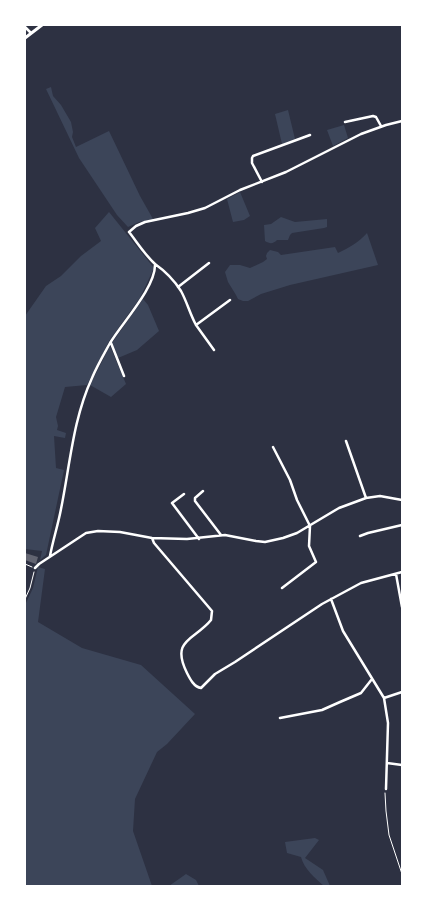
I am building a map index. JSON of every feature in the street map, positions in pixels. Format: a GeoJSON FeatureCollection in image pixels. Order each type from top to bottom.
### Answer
{"type":"FeatureCollection","features":[{"type":"Feature","properties":{"kind":"street"},"geometry":{"type":"LineString","coordinates":[[25,38],[42,25]]}},
{"type":"Feature","properties":{"kind":"street"},"geometry":{"type":"LineString","coordinates":[[25,27],[31,33]]}},
{"type":"Feature","properties":{"kind":"street"},"geometry":{"type":"LineString","coordinates":[[345,122],[373,116],[376,117],[381,126]]}},
{"type":"Feature","properties":{"kind":"street"},"geometry":{"type":"LineString","coordinates":[[214,350],[196,325],[178,287],[160,267],[155,264],[129,232],[136,226],[145,222],[200,209],[289,171],[350,139],[381,126],[402,121]]}},
{"type":"Feature","properties":{"kind":"street"},"geometry":{"type":"LineString","coordinates":[[262,182],[252,163],[252,158],[254,156],[310,135]]}},
{"type":"Feature","properties":{"kind":"street"},"geometry":{"type":"LineString","coordinates":[[178,287],[209,263]]}},
{"type":"Feature","properties":{"kind":"street"},"geometry":{"type":"LineString","coordinates":[[49,557],[61,508],[78,417],[92,378],[111,342],[142,298],[154,273],[155,264]]}},
{"type":"Feature","properties":{"kind":"street"},"geometry":{"type":"LineString","coordinates":[[196,325],[230,300]]}},
{"type":"Feature","properties":{"kind":"street"},"geometry":{"type":"LineString","coordinates":[[111,342],[124,376]]}},
{"type":"Feature","properties":{"kind":"street"},"geometry":{"type":"LineString","coordinates":[[346,441],[366,498]]}},
{"type":"Feature","properties":{"kind":"street"},"geometry":{"type":"LineString","coordinates":[[273,447],[290,480],[296,500],[310,526],[309,546],[316,562],[282,588]]}},
{"type":"Feature","properties":{"kind":"street"},"geometry":{"type":"LineString","coordinates":[[203,491],[195,498],[195,501],[221,535]]}},
{"type":"Feature","properties":{"kind":"street"},"geometry":{"type":"LineString","coordinates":[[184,494],[172,503],[199,539]]}},
{"type":"Feature","properties":{"kind":"street"},"geometry":{"type":"LineString","coordinates":[[35,568],[86,533],[98,531],[120,532],[152,538],[187,539],[199,539],[221,535],[265,542],[283,538],[310,526],[340,508],[366,498],[380,496],[402,500]]}},
{"type":"Feature","properties":{"kind":"street"},"geometry":{"type":"LineString","coordinates":[[360,536],[402,524]]}},
{"type":"Feature","properties":{"kind":"street"},"geometry":{"type":"LineString","coordinates":[[152,538],[157,547],[212,611],[211,620],[190,637],[184,644],[181,653],[188,675],[196,687],[201,688],[215,674],[331,599],[361,583],[402,572]]}},
{"type":"Feature","properties":{"kind":"street"},"geometry":{"type":"LineString","coordinates":[[396,574],[402,608]]}},
{"type":"Feature","properties":{"kind":"street"},"geometry":{"type":"LineString","coordinates":[[331,599],[343,631],[384,698],[388,723],[386,789]]}},
{"type":"Feature","properties":{"kind":"street"},"geometry":{"type":"LineString","coordinates":[[280,718],[322,710],[360,693],[372,678]]}},
{"type":"Feature","properties":{"kind":"street"},"geometry":{"type":"LineString","coordinates":[[384,698],[402,692]]}},
{"type":"Feature","properties":{"kind":"street"},"geometry":{"type":"LineString","coordinates":[[387,763],[402,765]]}},
{"type":"Feature","properties":{"kind":"path"},"geometry":{"type":"LineString","coordinates":[[25,564],[35,568],[30,588],[25,599]]}},
{"type":"Feature","properties":{"kind":"path"},"geometry":{"type":"LineString","coordinates":[[386,789],[386,811],[389,835],[402,874]]}},
{"type":"Feature","properties":{"kind":"shaded area"},"geometry":{"type":"Polygon","coordinates":[[[51,87],[53,96],[61,105],[71,122],[73,132],[72,137],[76,147],[109,131],[140,196],[153,219],[139,222],[128,227],[117,215],[79,158],[46,89],[51,87]]]}},
{"type":"Feature","properties":{"kind":"shaded area"},"geometry":{"type":"Polygon","coordinates":[[[288,110],[295,139],[282,144],[275,114],[288,110]]]}},
{"type":"Feature","properties":{"kind":"shaded area"},"geometry":{"type":"Polygon","coordinates":[[[344,125],[348,138],[333,146],[327,130],[344,125]]]}},
{"type":"Feature","properties":{"kind":"shaded area"},"geometry":{"type":"Polygon","coordinates":[[[240,192],[250,216],[244,220],[233,222],[227,199],[240,192]]]}},
{"type":"Feature","properties":{"kind":"shaded area"},"geometry":{"type":"Polygon","coordinates":[[[109,212],[154,268],[140,298],[109,341],[87,385],[65,387],[56,417],[58,426],[57,430],[66,433],[65,438],[54,436],[56,468],[64,470],[46,555],[40,560],[42,551],[25,549],[25,316],[46,286],[61,276],[81,256],[101,241],[95,228],[109,212]]]}},
{"type":"Feature","properties":{"kind":"shaded area"},"geometry":{"type":"Polygon","coordinates":[[[281,217],[295,222],[327,219],[327,227],[292,233],[288,240],[277,240],[268,243],[265,241],[264,225],[271,224],[281,217]]]}},
{"type":"Feature","properties":{"kind":"shaded area"},"geometry":{"type":"Polygon","coordinates":[[[367,233],[378,265],[290,285],[261,294],[248,301],[238,299],[228,282],[225,272],[230,265],[240,265],[250,268],[267,259],[267,253],[270,250],[278,252],[281,255],[335,247],[338,253],[354,244],[367,233]]]}},
{"type":"Feature","properties":{"kind":"shaded area"},"geometry":{"type":"Polygon","coordinates":[[[143,299],[148,305],[159,331],[137,350],[118,358],[112,343],[143,299]]]}},
{"type":"Feature","properties":{"kind":"shaded area"},"geometry":{"type":"Polygon","coordinates":[[[110,346],[126,384],[111,397],[90,385],[110,346]]]}},
{"type":"Feature","properties":{"kind":"shaded area"},"geometry":{"type":"Polygon","coordinates":[[[38,567],[45,569],[38,622],[82,648],[141,665],[195,714],[167,744],[157,752],[135,799],[133,831],[152,886],[25,886],[25,605],[33,588],[38,567]]]}},
{"type":"Feature","properties":{"kind":"shaded area"},"geometry":{"type":"Polygon","coordinates":[[[315,838],[319,840],[305,858],[323,870],[330,886],[324,886],[307,869],[301,857],[287,853],[285,842],[315,838]]]}},
{"type":"Feature","properties":{"kind":"shaded area"},"geometry":{"type":"Polygon","coordinates":[[[186,874],[196,880],[199,886],[169,886],[186,874]]]}},
{"type":"Feature","properties":{"kind":"building"},"geometry":{"type":"Polygon","coordinates":[[[25,553],[38,557],[36,564],[25,560],[25,553]]]}}]}
